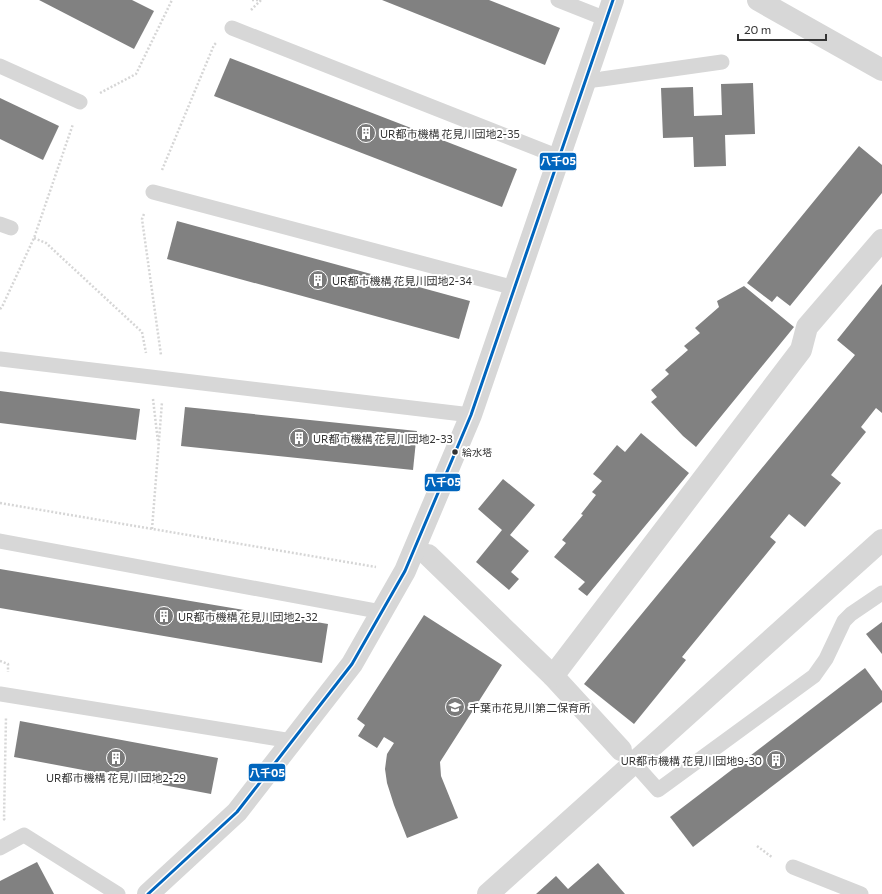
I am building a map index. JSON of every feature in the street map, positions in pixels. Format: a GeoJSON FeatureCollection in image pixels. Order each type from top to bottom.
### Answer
{"type":"FeatureCollection","features":[{"type":"Feature","properties":{"kind":"street"},"geometry":{"type":"LineString","coordinates":[[758,0],[882,70]]}},
{"type":"Feature","properties":{"kind":"street"},"geometry":{"type":"LineString","coordinates":[[150,894],[237,812],[352,664],[405,571],[471,415],[610,10]]}},
{"type":"Feature","properties":{"kind":"street"},"geometry":{"type":"LineString","coordinates":[[553,676],[801,350],[807,326],[882,240]]}},
{"type":"Feature","properties":{"kind":"street"},"geometry":{"type":"LineString","coordinates":[[488,894],[627,756],[882,540]]}},
{"type":"Feature","properties":{"kind":"street"},"geometry":{"type":"LineString","coordinates":[[428,555],[553,676],[627,756]]}},
{"type":"Feature","properties":{"kind":"lane"},"geometry":{"type":"LineString","coordinates":[[558,0],[610,10]]}},
{"type":"Feature","properties":{"kind":"lane"},"geometry":{"type":"LineString","coordinates":[[232,28],[559,156]]}},
{"type":"Feature","properties":{"kind":"lane"},"geometry":{"type":"LineString","coordinates":[[585,81],[722,62]]}},
{"type":"Feature","properties":{"kind":"lane"},"geometry":{"type":"LineString","coordinates":[[0,66],[80,102]]}},
{"type":"Feature","properties":{"kind":"lane"},"geometry":{"type":"LineString","coordinates":[[153,192],[515,288]]}},
{"type":"Feature","properties":{"kind":"lane"},"geometry":{"type":"LineString","coordinates":[[0,359],[471,415]]}},
{"type":"Feature","properties":{"kind":"lane"},"geometry":{"type":"LineString","coordinates":[[0,541],[382,612]]}},
{"type":"Feature","properties":{"kind":"lane"},"geometry":{"type":"LineString","coordinates":[[627,756],[658,790],[814,676],[826,659],[844,621],[851,614],[882,593]]}},
{"type":"Feature","properties":{"kind":"lane"},"geometry":{"type":"LineString","coordinates":[[3,695],[292,741]]}},
{"type":"Feature","properties":{"kind":"lane"},"geometry":{"type":"LineString","coordinates":[[0,848],[24,835],[118,894]]}},
{"type":"Feature","properties":{"kind":"lane"},"geometry":{"type":"LineString","coordinates":[[793,867],[861,894]]}},
{"type":"Feature","properties":{"kind":"path"},"geometry":{"type":"LineString","coordinates":[[252,0],[261,0]]}},
{"type":"Feature","properties":{"kind":"path"},"geometry":{"type":"LineString","coordinates":[[152,529],[159,448],[157,378],[142,219],[214,45],[261,0]]}},
{"type":"Feature","properties":{"kind":"path"},"geometry":{"type":"LineString","coordinates":[[6,226],[46,243],[142,332],[157,378],[159,448]]}},
{"type":"Feature","properties":{"kind":"path"},"geometry":{"type":"LineString","coordinates":[[0,309],[34,238]]}},
{"type":"Feature","properties":{"kind":"path"},"geometry":{"type":"LineString","coordinates":[[0,503],[405,571]]}},
{"type":"Feature","properties":{"kind":"path"},"geometry":{"type":"LineString","coordinates":[[3,695],[4,819],[24,835]]}},
{"type":"Feature","properties":{"kind":"building"},"geometry":{"type":"Polygon","coordinates":[[[39,0],[132,0],[154,11],[134,49],[39,0]]]}},
{"type":"Feature","properties":{"kind":"building"},"geometry":{"type":"Polygon","coordinates":[[[382,0],[489,0],[560,28],[545,65],[382,0]]]}},
{"type":"Feature","properties":{"kind":"building","name":"UR都市機構 花見川団地2-35"},"geometry":{"type":"Polygon","coordinates":[[[230,58],[517,169],[502,207],[214,96],[230,58]]]}},
{"type":"Feature","properties":{"kind":"building"},"geometry":{"type":"Polygon","coordinates":[[[753,83],[755,134],[725,135],[726,166],[694,167],[693,137],[663,138],[661,88],[693,87],[694,116],[722,115],[721,84],[753,83]]]}},
{"type":"Feature","properties":{"kind":"building"},"geometry":{"type":"Polygon","coordinates":[[[0,98],[59,126],[43,160],[0,139],[0,98]]]}},
{"type":"Feature","properties":{"kind":"building"},"geometry":{"type":"Polygon","coordinates":[[[859,146],[882,165],[882,193],[790,306],[777,296],[772,302],[747,283],[859,146]]]}},
{"type":"Feature","properties":{"kind":"building","name":"UR都市機構 花見川団地2-34"},"geometry":{"type":"Polygon","coordinates":[[[177,221],[470,301],[459,339],[167,259],[177,221]]]}},
{"type":"Feature","properties":{"kind":"building"},"geometry":{"type":"Polygon","coordinates":[[[882,284],[882,413],[876,408],[861,427],[866,432],[831,475],[841,483],[805,527],[789,514],[770,537],[776,542],[682,657],[686,660],[634,724],[584,684],[855,355],[837,340],[882,284]]]}},
{"type":"Feature","properties":{"kind":"building"},"geometry":{"type":"Polygon","coordinates":[[[744,286],[794,327],[696,447],[683,436],[651,402],[657,397],[651,390],[669,374],[665,370],[688,350],[684,346],[700,333],[695,328],[719,307],[717,301],[744,286]]]}},
{"type":"Feature","properties":{"kind":"building"},"geometry":{"type":"Polygon","coordinates":[[[0,391],[140,409],[136,440],[0,423],[0,391]]]}},
{"type":"Feature","properties":{"kind":"building","name":"UR都市機構 花見川団地2-33"},"geometry":{"type":"Polygon","coordinates":[[[185,407],[417,431],[413,470],[181,446],[185,407]]]}},
{"type":"Feature","properties":{"kind":"building"},"geometry":{"type":"Polygon","coordinates":[[[641,433],[689,473],[587,596],[578,589],[585,582],[554,557],[566,543],[562,540],[583,515],[581,514],[596,495],[592,492],[602,481],[593,474],[617,445],[625,452],[641,433]]]}},
{"type":"Feature","properties":{"kind":"building"},"geometry":{"type":"Polygon","coordinates":[[[503,479],[535,505],[510,535],[529,551],[511,572],[519,579],[509,590],[476,562],[502,530],[478,509],[503,479]]]}},
{"type":"Feature","properties":{"kind":"building","name":"UR都市機構 花見川団地2-32"},"geometry":{"type":"Polygon","coordinates":[[[0,569],[328,624],[322,663],[0,608],[0,569]]]}},
{"type":"Feature","properties":{"kind":"building"},"geometry":{"type":"Polygon","coordinates":[[[424,615],[502,665],[440,762],[441,776],[458,818],[407,838],[394,805],[387,783],[385,769],[387,754],[394,743],[384,737],[377,748],[358,736],[365,725],[357,719],[424,615]]]}},
{"type":"Feature","properties":{"kind":"building"},"geometry":{"type":"Polygon","coordinates":[[[882,622],[882,654],[866,634],[882,622]]]}},
{"type":"Feature","properties":{"kind":"building","name":"UR都市機構 花見川団地9-30"},"geometry":{"type":"Polygon","coordinates":[[[865,668],[882,691],[882,702],[693,847],[670,817],[865,668]]]}},
{"type":"Feature","properties":{"kind":"building","name":"UR都市機構 花見川団地2-29"},"geometry":{"type":"Polygon","coordinates":[[[20,721],[218,758],[211,794],[14,757],[20,721]]]}},
{"type":"Feature","properties":{"kind":"building"},"geometry":{"type":"Polygon","coordinates":[[[37,862],[54,894],[0,894],[0,881],[37,862]]]}},
{"type":"Feature","properties":{"kind":"building"},"geometry":{"type":"Polygon","coordinates":[[[598,863],[625,894],[536,894],[556,876],[568,889],[598,863]]]}},
{"type":"Feature","properties":{"kind":"transit line","name":"八千05"},"geometry":{"type":"LineString","coordinates":[[148,894],[237,812],[352,664],[405,571],[471,415],[613,0]]}},
{"type":"Feature","properties":{"kind":"place","name":"UR都市機構 花見川団地2-35"},"geometry":{"type":"Point","coordinates":[366,133]}},
{"type":"Feature","properties":{"kind":"place","name":"UR都市機構 花見川団地2-34"},"geometry":{"type":"Point","coordinates":[318,280]}},
{"type":"Feature","properties":{"kind":"place","name":"UR都市機構 花見川団地2-33"},"geometry":{"type":"Point","coordinates":[299,438]}},
{"type":"Feature","properties":{"kind":"place","name":"給水塔"},"geometry":{"type":"Point","coordinates":[455,452]}},
{"type":"Feature","properties":{"kind":"place","name":"UR都市機構 花見川団地2-32"},"geometry":{"type":"Point","coordinates":[164,616]}},
{"type":"Feature","properties":{"kind":"place","name":"千葉市花見川第二保育所"},"geometry":{"type":"Point","coordinates":[455,707]}},
{"type":"Feature","properties":{"kind":"place","name":"UR都市機構 花見川団地2-29"},"geometry":{"type":"Point","coordinates":[116,758]}},
{"type":"Feature","properties":{"kind":"place","name":"UR都市機構 花見川団地9-30"},"geometry":{"type":"Point","coordinates":[776,760]}}]}
